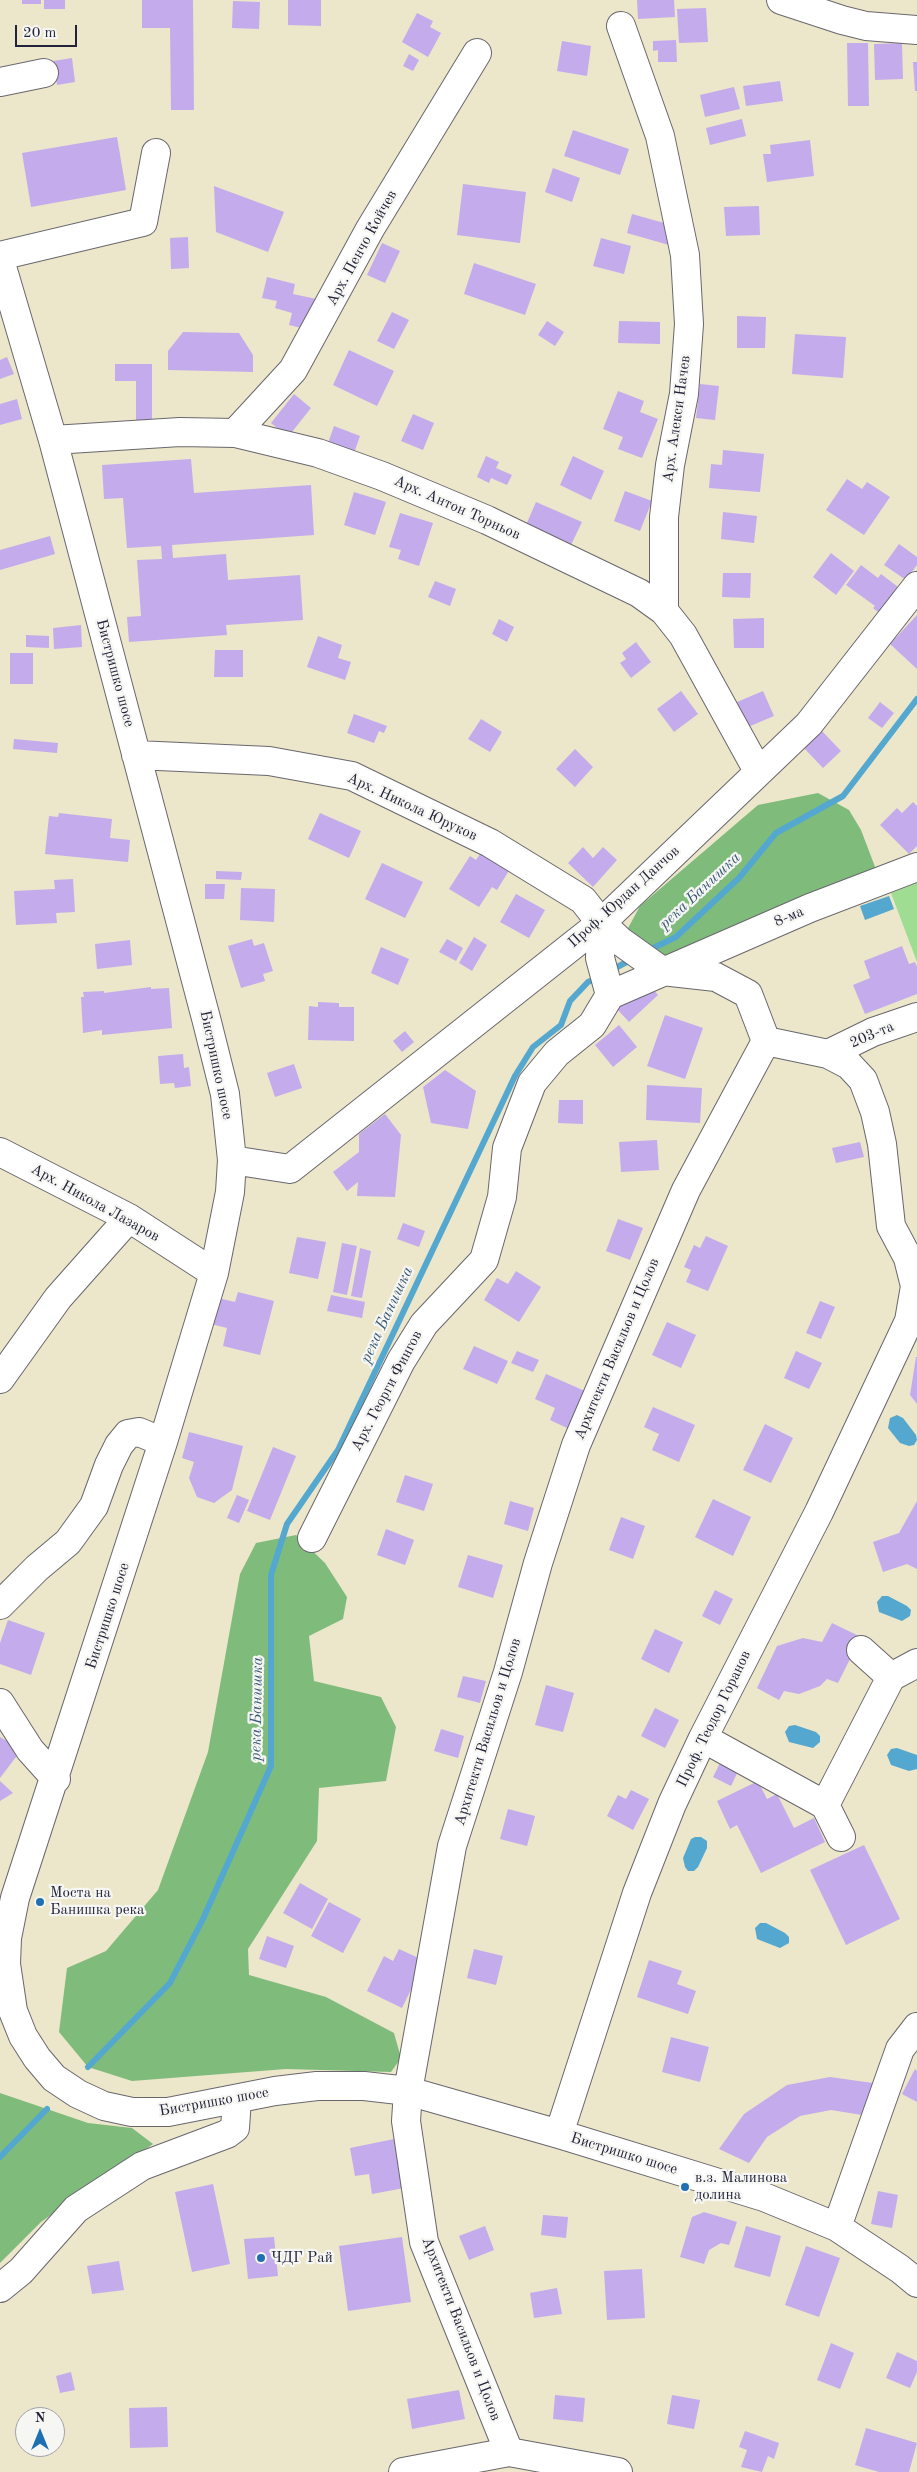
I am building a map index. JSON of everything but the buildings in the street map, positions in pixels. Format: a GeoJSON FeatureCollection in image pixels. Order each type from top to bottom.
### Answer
{"type":"FeatureCollection","features":[{"type":"Feature","properties":{"kind":"street"},"geometry":{"type":"LineString","coordinates":[[791,2],[866,26],[917,30]]}},
{"type":"Feature","properties":{"kind":"street","name":"Арх. Алекси Начев"},"geometry":{"type":"LineString","coordinates":[[620,26],[660,136],[685,255],[689,324],[684,394],[670,465],[664,517],[664,611]]}},
{"type":"Feature","properties":{"kind":"street","name":"Арх. Пенчо Койчев"},"geometry":{"type":"LineString","coordinates":[[235,433],[293,370],[370,229],[477,53]]}},
{"type":"Feature","properties":{"kind":"street"},"geometry":{"type":"LineString","coordinates":[[0,82],[44,72]]}},
{"type":"Feature","properties":{"kind":"street"},"geometry":{"type":"LineString","coordinates":[[0,256],[143,222],[156,153]]}},
{"type":"Feature","properties":{"kind":"street","name":"Бистришко шосе"},"geometry":{"type":"LineString","coordinates":[[0,260],[53,440],[225,1094],[232,1160],[230,1192],[214,1273],[163,1442],[56,1779],[16,1898],[8,1938],[6,1964],[8,1989],[13,2011],[23,2036],[37,2058],[54,2078],[78,2094],[104,2106],[132,2112],[168,2112],[317,2086],[364,2086],[408,2091],[559,2134],[764,2197],[837,2227],[900,2268],[917,2283]]}},
{"type":"Feature","properties":{"kind":"street","name":"Арх. Антон Торньов"},"geometry":{"type":"LineString","coordinates":[[53,440],[180,432],[235,433],[318,453],[391,479],[487,520],[639,593],[664,611],[683,635],[758,771]]}},
{"type":"Feature","properties":{"kind":"street","name":"Проф. Юрдан Данчов"},"geometry":{"type":"LineString","coordinates":[[232,1160],[290,1169],[607,941],[758,771],[810,724],[917,586]]}},
{"type":"Feature","properties":{"kind":"street","name":"Арх. Никола Юруков"},"geometry":{"type":"LineString","coordinates":[[136,755],[269,761],[352,776],[490,843],[583,900],[607,941]]}},
{"type":"Feature","properties":{"kind":"street","name":"8-ма"},"geometry":{"type":"LineString","coordinates":[[662,971],[810,908],[917,867]]}},
{"type":"Feature","properties":{"kind":"street"},"geometry":{"type":"LineString","coordinates":[[607,941],[610,995],[662,971]]}},
{"type":"Feature","properties":{"kind":"street"},"geometry":{"type":"LineString","coordinates":[[607,941],[662,971],[716,977],[748,994],[766,1041]]}},
{"type":"Feature","properties":{"kind":"street","name":"Арх. Георги Фингов"},"geometry":{"type":"LineString","coordinates":[[312,1538],[405,1354],[424,1324],[484,1260],[502,1197],[507,1148],[532,1082],[557,1053],[592,1025],[610,995]]}},
{"type":"Feature","properties":{"kind":"street","name":"203-та"},"geometry":{"type":"LineString","coordinates":[[828,1054],[873,1032],[917,1017]]}},
{"type":"Feature","properties":{"kind":"street","name":"Проф. Теодор Горанов"},"geometry":{"type":"LineString","coordinates":[[559,2134],[637,1893],[672,1804],[703,1738],[819,1512],[909,1321],[915,1286],[908,1258],[908,1241],[891,1226],[882,1144],[875,1112],[863,1080],[849,1065],[828,1054],[766,1041]]}},
{"type":"Feature","properties":{"kind":"street","name":"Архитекти Васильов и Цолов"},"geometry":{"type":"LineString","coordinates":[[509,2452],[424,2242],[406,2121],[408,2091],[452,1846],[508,1672],[538,1563],[576,1445],[686,1190],[766,1041]]}},
{"type":"Feature","properties":{"kind":"street","name":"Арх. Никола Лазаров"},"geometry":{"type":"LineString","coordinates":[[0,1152],[129,1218],[214,1273]]}},
{"type":"Feature","properties":{"kind":"street"},"geometry":{"type":"LineString","coordinates":[[0,1378],[58,1298],[129,1218]]}},
{"type":"Feature","properties":{"kind":"street"},"geometry":{"type":"LineString","coordinates":[[0,1605],[37,1568],[68,1542],[94,1506],[109,1465],[119,1445],[128,1434],[139,1432],[163,1442]]}},
{"type":"Feature","properties":{"kind":"street"},"geometry":{"type":"LineString","coordinates":[[861,1650],[891,1677]]}},
{"type":"Feature","properties":{"kind":"street"},"geometry":{"type":"LineString","coordinates":[[825,1805],[891,1677],[917,1663]]}},
{"type":"Feature","properties":{"kind":"street"},"geometry":{"type":"LineString","coordinates":[[0,1703],[30,1750],[56,1779]]}},
{"type":"Feature","properties":{"kind":"street"},"geometry":{"type":"LineString","coordinates":[[703,1738],[825,1805],[841,1837]]}},
{"type":"Feature","properties":{"kind":"street"},"geometry":{"type":"LineString","coordinates":[[837,2227],[900,2049],[917,2027]]}},
{"type":"Feature","properties":{"kind":"street"},"geometry":{"type":"LineString","coordinates":[[0,2288],[21,2271],[76,2209],[142,2166],[227,2134],[235,2128],[237,2099]]}},
{"type":"Feature","properties":{"kind":"street"},"geometry":{"type":"LineString","coordinates":[[403,2472],[448,2468],[509,2452],[618,2472]]}},
{"type":"Feature","properties":{"kind":"green space"},"geometry":{"type":"Polygon","coordinates":[[[818,793],[849,810],[861,830],[877,872],[661,958],[627,930],[640,906],[758,805],[818,793]]]}},
{"type":"Feature","properties":{"kind":"green space"},"geometry":{"type":"Polygon","coordinates":[[[917,883],[917,962],[891,893],[917,883]]]}},
{"type":"Feature","properties":{"kind":"green space"},"geometry":{"type":"Polygon","coordinates":[[[296,1535],[325,1563],[347,1597],[343,1619],[309,1636],[314,1681],[381,1697],[396,1727],[386,1781],[319,1788],[317,1841],[248,1949],[249,1975],[326,1997],[394,2033],[401,2058],[391,2072],[286,2069],[132,2081],[88,2067],[59,2032],[67,1968],[106,1951],[158,1890],[208,1752],[240,1574],[256,1543],[296,1535]]]}},
{"type":"Feature","properties":{"kind":"green space"},"geometry":{"type":"Polygon","coordinates":[[[0,2093],[88,2123],[132,2128],[153,2144],[41,2222],[0,2263],[0,2093]]]}},
{"type":"Feature","properties":{"kind":"water"},"geometry":{"type":"Polygon","coordinates":[[[889,896],[894,909],[865,920],[860,906],[889,896]]]}},
{"type":"Feature","properties":{"kind":"water"},"geometry":{"type":"Polygon","coordinates":[[[897,1415],[903,1418],[916,1435],[917,1440],[914,1445],[909,1446],[900,1443],[888,1428],[890,1418],[897,1415]]]}},
{"type":"Feature","properties":{"kind":"water"},"geometry":{"type":"Polygon","coordinates":[[[882,1596],[888,1596],[907,1606],[911,1610],[910,1616],[902,1621],[879,1612],[877,1602],[882,1596]]]}},
{"type":"Feature","properties":{"kind":"water"},"geometry":{"type":"Polygon","coordinates":[[[795,1725],[816,1732],[820,1736],[820,1742],[813,1748],[789,1742],[785,1732],[789,1726],[795,1725]]]}},
{"type":"Feature","properties":{"kind":"water"},"geometry":{"type":"Polygon","coordinates":[[[897,1748],[917,1755],[917,1769],[909,1771],[891,1765],[887,1755],[891,1749],[897,1748]]]}},
{"type":"Feature","properties":{"kind":"water"},"geometry":{"type":"Polygon","coordinates":[[[701,1837],[707,1841],[707,1848],[698,1867],[694,1871],[688,1871],[683,1858],[691,1839],[701,1837]]]}},
{"type":"Feature","properties":{"kind":"water"},"geometry":{"type":"Polygon","coordinates":[[[760,1923],[766,1923],[785,1933],[789,1937],[789,1943],[780,1948],[757,1939],[755,1928],[760,1923]]]}},
{"type":"Feature","properties":{"kind":"waterway","name":"река Банишка"},"geometry":{"type":"LineString","coordinates":[[647,951],[676,937],[739,878],[776,833],[843,796],[917,699]]}},
{"type":"Feature","properties":{"kind":"waterway","name":"река Банишка"},"geometry":{"type":"LineString","coordinates":[[610,971],[632,959]]}},
{"type":"Feature","properties":{"kind":"waterway","name":"река Банишка"},"geometry":{"type":"LineString","coordinates":[[88,2067],[170,1983],[203,1919],[271,1766],[271,1575],[287,1524],[338,1450],[515,1076],[533,1047],[561,1025],[570,1001],[588,982],[599,977]]}},
{"type":"Feature","properties":{"kind":"waterway","name":"река Банишка"},"geometry":{"type":"LineString","coordinates":[[0,2157],[47,2109]]}},
{"type":"Feature","properties":{"kind":"place","name":"Моста на Банишка река"},"geometry":{"type":"Point","coordinates":[40,1902]}},
{"type":"Feature","properties":{"kind":"place","name":"в.з. Малинова долина"},"geometry":{"type":"Point","coordinates":[685,2187]}},
{"type":"Feature","properties":{"kind":"place","name":"ЧДГ Рай"},"geometry":{"type":"Point","coordinates":[261,2258]}}]}
